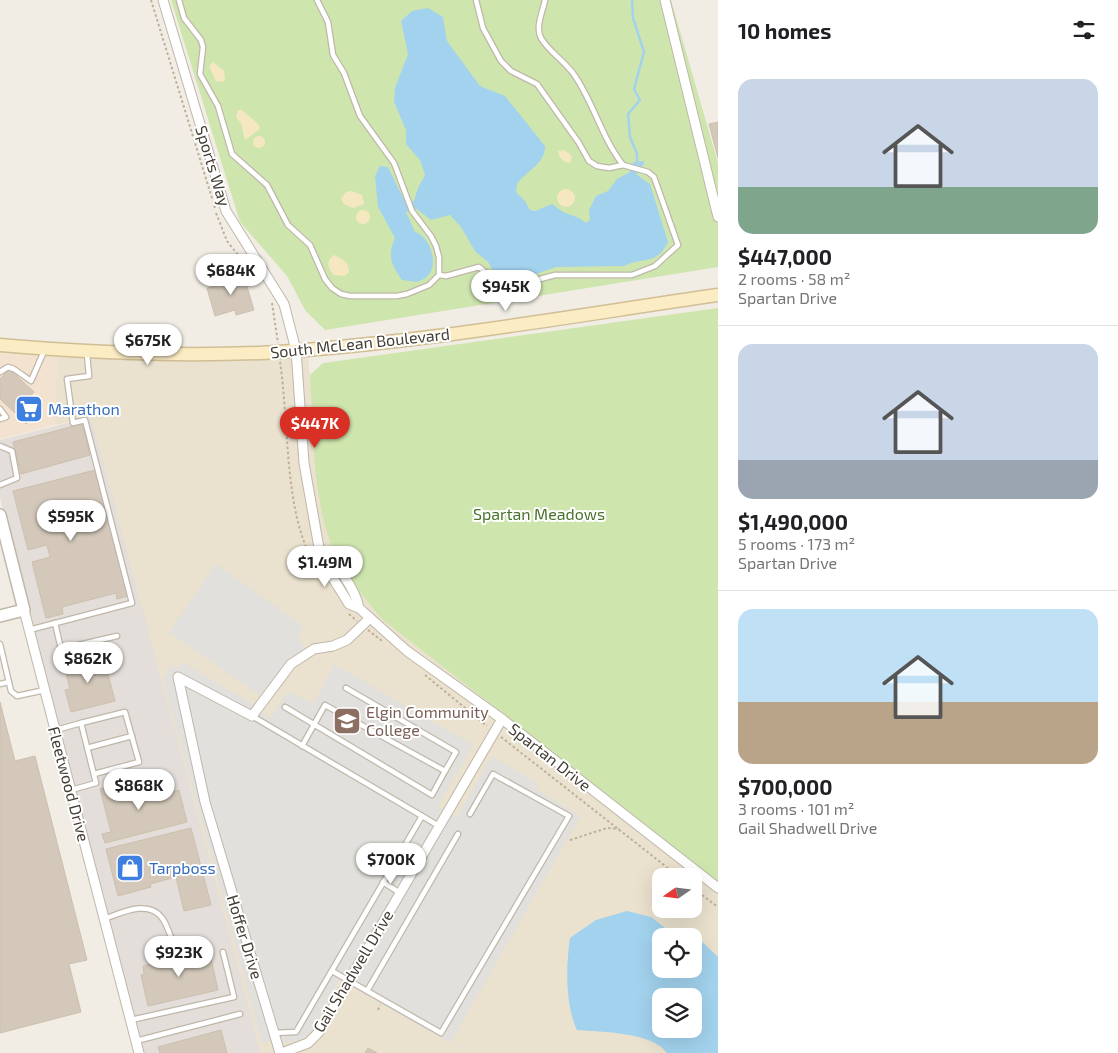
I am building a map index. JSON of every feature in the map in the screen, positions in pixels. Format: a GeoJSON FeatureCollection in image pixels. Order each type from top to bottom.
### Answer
{"type":"FeatureCollection","features":[{"type":"Feature","properties":{"kind":"main road","name":"South McLean Boulevard"},"geometry":{"type":"LineString","coordinates":[[5,345],[210,355],[296,350],[396,342],[718,295]]}},
{"type":"Feature","properties":{"kind":"street","name":"Sports Way"},"geometry":{"type":"LineString","coordinates":[[163,0],[226,211],[284,304],[296,350]]}},
{"type":"Feature","properties":{"kind":"street"},"geometry":{"type":"LineString","coordinates":[[665,0],[718,217]]}},
{"type":"Feature","properties":{"kind":"street"},"geometry":{"type":"LineString","coordinates":[[0,355],[5,345]]}},
{"type":"Feature","properties":{"kind":"street","name":"Spartan Drive"},"geometry":{"type":"LineString","coordinates":[[296,350],[304,463],[321,550],[321,559],[350,604],[359,608],[407,651],[502,719],[718,888]]}},
{"type":"Feature","properties":{"kind":"street","name":"Fleetwood Drive"},"geometry":{"type":"LineString","coordinates":[[0,515],[3,541],[24,610],[139,1053]]}},
{"type":"Feature","properties":{"kind":"street"},"geometry":{"type":"LineString","coordinates":[[0,616],[24,610]]}},
{"type":"Feature","properties":{"kind":"street"},"geometry":{"type":"LineString","coordinates":[[252,716],[291,664],[300,656],[314,649],[333,646],[347,640],[364,627],[370,618]]}},
{"type":"Feature","properties":{"kind":"street","name":"Hoffer Drive"},"geometry":{"type":"LineString","coordinates":[[252,716],[178,677],[205,802],[281,1053]]}},
{"type":"Feature","properties":{"kind":"street","name":"Gail Shadwell Drive"},"geometry":{"type":"LineString","coordinates":[[281,1053],[308,1043],[319,1032],[502,719]]}},
{"type":"Feature","properties":{"kind":"lane"},"geometry":{"type":"LineString","coordinates":[[179,0],[184,18],[201,40],[203,47],[200,74],[218,106],[232,154],[266,185],[288,225],[310,245],[325,280],[341,294],[350,296],[397,296],[407,294],[429,284],[439,275],[439,257],[436,246],[431,236],[412,211],[394,163],[360,116],[344,73],[333,54],[328,22],[317,0]]}},
{"type":"Feature","properties":{"kind":"lane"},"geometry":{"type":"LineString","coordinates":[[439,275],[446,276],[479,267],[498,283],[514,286],[555,275],[618,276],[650,269],[678,245],[654,177],[642,170],[623,165],[609,168],[597,166],[589,161],[579,143],[538,84],[511,71],[502,61],[483,28],[476,0]]}},
{"type":"Feature","properties":{"kind":"lane"},"geometry":{"type":"LineString","coordinates":[[545,0],[540,24],[541,38],[574,75],[588,97],[603,132],[623,165]]}},
{"type":"Feature","properties":{"kind":"lane"},"geometry":{"type":"LineString","coordinates":[[0,372],[8,367],[14,368],[31,381],[46,348]]}},
{"type":"Feature","properties":{"kind":"lane"},"geometry":{"type":"LineString","coordinates":[[29,630],[132,603],[85,420],[73,423],[67,379],[89,376],[87,350]]}},
{"type":"Feature","properties":{"kind":"lane"},"geometry":{"type":"LineString","coordinates":[[0,409],[6,417],[0,419]]}},
{"type":"Feature","properties":{"kind":"lane"},"geometry":{"type":"LineString","coordinates":[[0,446],[12,451],[17,478],[0,485]]}},
{"type":"Feature","properties":{"kind":"lane"},"geometry":{"type":"LineString","coordinates":[[55,623],[61,649],[117,636]]}},
{"type":"Feature","properties":{"kind":"lane"},"geometry":{"type":"LineString","coordinates":[[0,644],[11,691],[16,696],[45,690]]}},
{"type":"Feature","properties":{"kind":"lane"},"geometry":{"type":"LineString","coordinates":[[0,684],[9,682]]}},
{"type":"Feature","properties":{"kind":"lane"},"geometry":{"type":"LineString","coordinates":[[285,707],[432,794],[456,752],[346,688]]}},
{"type":"Feature","properties":{"kind":"lane"},"geometry":{"type":"LineString","coordinates":[[302,746],[325,705],[445,771]]}},
{"type":"Feature","properties":{"kind":"lane"},"geometry":{"type":"LineString","coordinates":[[55,730],[125,712],[139,762],[94,774]]}},
{"type":"Feature","properties":{"kind":"lane"},"geometry":{"type":"LineString","coordinates":[[252,716],[439,826]]}},
{"type":"Feature","properties":{"kind":"lane"},"geometry":{"type":"LineString","coordinates":[[71,790],[96,783],[80,723]]}},
{"type":"Feature","properties":{"kind":"lane"},"geometry":{"type":"LineString","coordinates":[[87,748],[132,736]]}},
{"type":"Feature","properties":{"kind":"lane"},"geometry":{"type":"LineString","coordinates":[[332,971],[441,1033],[569,816],[493,774],[470,814]]}},
{"type":"Feature","properties":{"kind":"lane"},"geometry":{"type":"LineString","coordinates":[[274,1033],[296,1032],[422,816]]}},
{"type":"Feature","properties":{"kind":"lane"},"geometry":{"type":"LineString","coordinates":[[367,990],[458,834]]}},
{"type":"Feature","properties":{"kind":"lane"},"geometry":{"type":"LineString","coordinates":[[383,882],[400,893]]}},
{"type":"Feature","properties":{"kind":"lane"},"geometry":{"type":"LineString","coordinates":[[104,919],[132,910],[146,908],[154,910],[163,918],[172,943]]}},
{"type":"Feature","properties":{"kind":"lane"},"geometry":{"type":"LineString","coordinates":[[131,1020],[234,997],[223,952]]}},
{"type":"Feature","properties":{"kind":"lane"},"geometry":{"type":"LineString","coordinates":[[136,1041],[240,1014]]}},
{"type":"Feature","properties":{"kind":"path"},"geometry":{"type":"LineString","coordinates":[[281,365],[293,500],[307,550],[315,565]]}},
{"type":"Feature","properties":{"kind":"path"},"geometry":{"type":"LineString","coordinates":[[347,612],[387,645]]}},
{"type":"Feature","properties":{"kind":"path"},"geometry":{"type":"LineString","coordinates":[[418,670],[668,868]]}},
{"type":"Feature","properties":{"kind":"path"},"geometry":{"type":"LineString","coordinates":[[570,840],[607,828],[619,829]]}},
{"type":"Feature","properties":{"kind":"path"},"geometry":{"type":"LineString","coordinates":[[702,895],[718,907]]}},
{"type":"Feature","properties":{"kind":"path"},"geometry":{"type":"LineString","coordinates":[[378,1010],[380,1005]]}},
{"type":"Feature","properties":{"kind":"shaded area"},"geometry":{"type":"Polygon","coordinates":[[[0,346],[57,351],[55,425],[0,439],[0,346]]]}},
{"type":"Feature","properties":{"kind":"shaded area","name":"Elgin Community College"},"geometry":{"type":"Polygon","coordinates":[[[57,351],[308,354],[319,481],[718,875],[718,1053],[261,1053],[91,417],[55,425],[57,351]]]}},
{"type":"Feature","properties":{"kind":"shaded area"},"geometry":{"type":"Polygon","coordinates":[[[91,417],[261,1053],[143,1053],[0,498],[0,440],[91,417]]]}},
{"type":"Feature","properties":{"kind":"shaded area"},"geometry":{"type":"Polygon","coordinates":[[[216,564],[303,626],[298,636],[307,653],[300,656],[265,699],[169,632],[216,564]]]}},
{"type":"Feature","properties":{"kind":"shaded area"},"geometry":{"type":"Polygon","coordinates":[[[182,662],[248,701],[270,719],[288,692],[314,703],[334,664],[473,745],[438,807],[457,817],[492,756],[538,783],[536,789],[581,816],[450,1043],[339,979],[313,1029],[302,1039],[285,1043],[282,1037],[262,1043],[163,679],[171,665],[178,669],[182,662]]]}},
{"type":"Feature","properties":{"kind":"green space"},"geometry":{"type":"Polygon","coordinates":[[[171,0],[671,0],[718,163],[718,267],[325,330],[305,310],[287,276],[240,222],[171,0]]]}},
{"type":"Feature","properties":{"kind":"green space","name":"Spartan Meadows"},"geometry":{"type":"Polygon","coordinates":[[[718,308],[718,882],[382,619],[351,581],[332,546],[324,523],[319,499],[310,375],[323,363],[718,308]]]}},
{"type":"Feature","properties":{"kind":"sand"},"geometry":{"type":"Polygon","coordinates":[[[213,62],[224,71],[225,79],[223,82],[216,81],[209,66],[213,62]]]}},
{"type":"Feature","properties":{"kind":"sand"},"geometry":{"type":"Polygon","coordinates":[[[238,110],[242,110],[259,125],[260,129],[245,140],[241,123],[236,117],[238,110]]]}},
{"type":"Feature","properties":{"kind":"sand"},"geometry":{"type":"Polygon","coordinates":[[[259,136],[265,142],[259,148],[253,142],[259,136]]]}},
{"type":"Feature","properties":{"kind":"sand"},"geometry":{"type":"Polygon","coordinates":[[[564,150],[572,156],[570,163],[564,161],[559,156],[558,151],[564,150]]]}},
{"type":"Feature","properties":{"kind":"sand"},"geometry":{"type":"Polygon","coordinates":[[[566,189],[572,192],[575,198],[572,204],[566,207],[560,204],[557,198],[560,192],[566,189]]]}},
{"type":"Feature","properties":{"kind":"sand"},"geometry":{"type":"Polygon","coordinates":[[[351,191],[362,195],[364,204],[353,208],[344,204],[341,199],[346,192],[351,191]]]}},
{"type":"Feature","properties":{"kind":"sand"},"geometry":{"type":"Polygon","coordinates":[[[360,210],[366,210],[370,217],[366,224],[360,224],[356,220],[356,214],[360,210]]]}},
{"type":"Feature","properties":{"kind":"sand"},"geometry":{"type":"Polygon","coordinates":[[[334,255],[347,264],[349,272],[345,276],[334,275],[330,270],[328,262],[334,255]]]}},
{"type":"Feature","properties":{"kind":"water"},"geometry":{"type":"Polygon","coordinates":[[[428,8],[443,17],[447,41],[480,86],[505,96],[545,146],[539,162],[517,184],[516,192],[525,201],[530,210],[535,211],[552,204],[563,212],[586,223],[590,220],[589,210],[596,196],[608,191],[617,179],[630,172],[633,162],[645,161],[642,167],[638,168],[637,175],[650,184],[668,242],[664,250],[654,258],[624,266],[556,267],[527,277],[502,279],[495,274],[488,262],[475,251],[461,227],[450,215],[431,220],[417,209],[406,212],[415,232],[424,238],[431,249],[432,268],[424,279],[417,282],[402,280],[391,260],[391,250],[395,238],[378,207],[375,176],[380,166],[388,167],[406,204],[414,201],[425,175],[420,160],[406,144],[406,130],[394,102],[395,88],[408,54],[401,21],[412,11],[428,8]]]}},
{"type":"Feature","properties":{"kind":"water"},"geometry":{"type":"Polygon","coordinates":[[[627,911],[651,917],[665,928],[652,928],[652,978],[702,978],[702,942],[718,957],[718,1053],[667,1053],[660,1046],[639,1037],[626,1034],[577,1030],[568,997],[570,938],[596,920],[627,911]]]}},
{"type":"Feature","properties":{"kind":"building"},"geometry":{"type":"Polygon","coordinates":[[[718,122],[718,158],[709,124],[718,122]]]}},
{"type":"Feature","properties":{"kind":"building"},"geometry":{"type":"Polygon","coordinates":[[[243,273],[254,310],[236,315],[235,310],[215,316],[207,288],[227,283],[225,278],[243,273]]]}},
{"type":"Feature","properties":{"kind":"building","name":"Marathon"},"geometry":{"type":"Polygon","coordinates":[[[9,369],[34,392],[15,413],[0,399],[0,379],[9,369]]]}},
{"type":"Feature","properties":{"kind":"building","name":"Marathon"},"geometry":{"type":"Polygon","coordinates":[[[31,395],[43,406],[26,424],[15,413],[31,395]]]}},
{"type":"Feature","properties":{"kind":"building"},"geometry":{"type":"Polygon","coordinates":[[[82,424],[90,455],[21,474],[13,442],[82,424]]]}},
{"type":"Feature","properties":{"kind":"building"},"geometry":{"type":"Polygon","coordinates":[[[95,470],[128,596],[117,599],[116,593],[62,607],[63,614],[46,618],[32,562],[50,557],[47,545],[28,550],[13,491],[95,470]]]}},
{"type":"Feature","properties":{"kind":"building"},"geometry":{"type":"Polygon","coordinates":[[[103,655],[115,701],[71,712],[65,690],[70,689],[64,665],[103,655]]]}},
{"type":"Feature","properties":{"kind":"building"},"geometry":{"type":"Polygon","coordinates":[[[0,702],[15,761],[35,756],[87,960],[69,964],[81,1012],[0,1033],[0,702]]]}},
{"type":"Feature","properties":{"kind":"building"},"geometry":{"type":"Polygon","coordinates":[[[138,779],[144,799],[179,790],[187,822],[105,843],[102,834],[111,832],[100,789],[138,779]]]}},
{"type":"Feature","properties":{"kind":"building"},"geometry":{"type":"Polygon","coordinates":[[[191,828],[211,905],[184,911],[176,877],[150,884],[151,887],[118,896],[106,849],[191,828]]]}},
{"type":"Feature","properties":{"kind":"building"},"geometry":{"type":"Polygon","coordinates":[[[209,950],[218,990],[148,1006],[141,975],[144,974],[143,966],[209,950]]]}},
{"type":"Feature","properties":{"kind":"building"},"geometry":{"type":"Polygon","coordinates":[[[221,1030],[227,1053],[160,1053],[158,1047],[221,1030]]]}},
{"type":"Feature","properties":{"kind":"building"},"geometry":{"type":"Polygon","coordinates":[[[368,1048],[377,1053],[365,1053],[368,1048]]]}},
{"type":"Feature","properties":{"kind":"waterway"},"geometry":{"type":"LineString","coordinates":[[632,0],[633,18],[644,52],[634,89],[640,100],[628,114],[630,137],[637,154],[637,163]]}},
{"type":"Feature","properties":{"kind":"place","name":"Marathon"},"geometry":{"type":"Point","coordinates":[29,409]}},
{"type":"Feature","properties":{"kind":"place","name":"Elgin Community College"},"geometry":{"type":"Point","coordinates":[347,721]}},
{"type":"Feature","properties":{"kind":"place","name":"Tarpboss"},"geometry":{"type":"Point","coordinates":[130,868]}}]}
